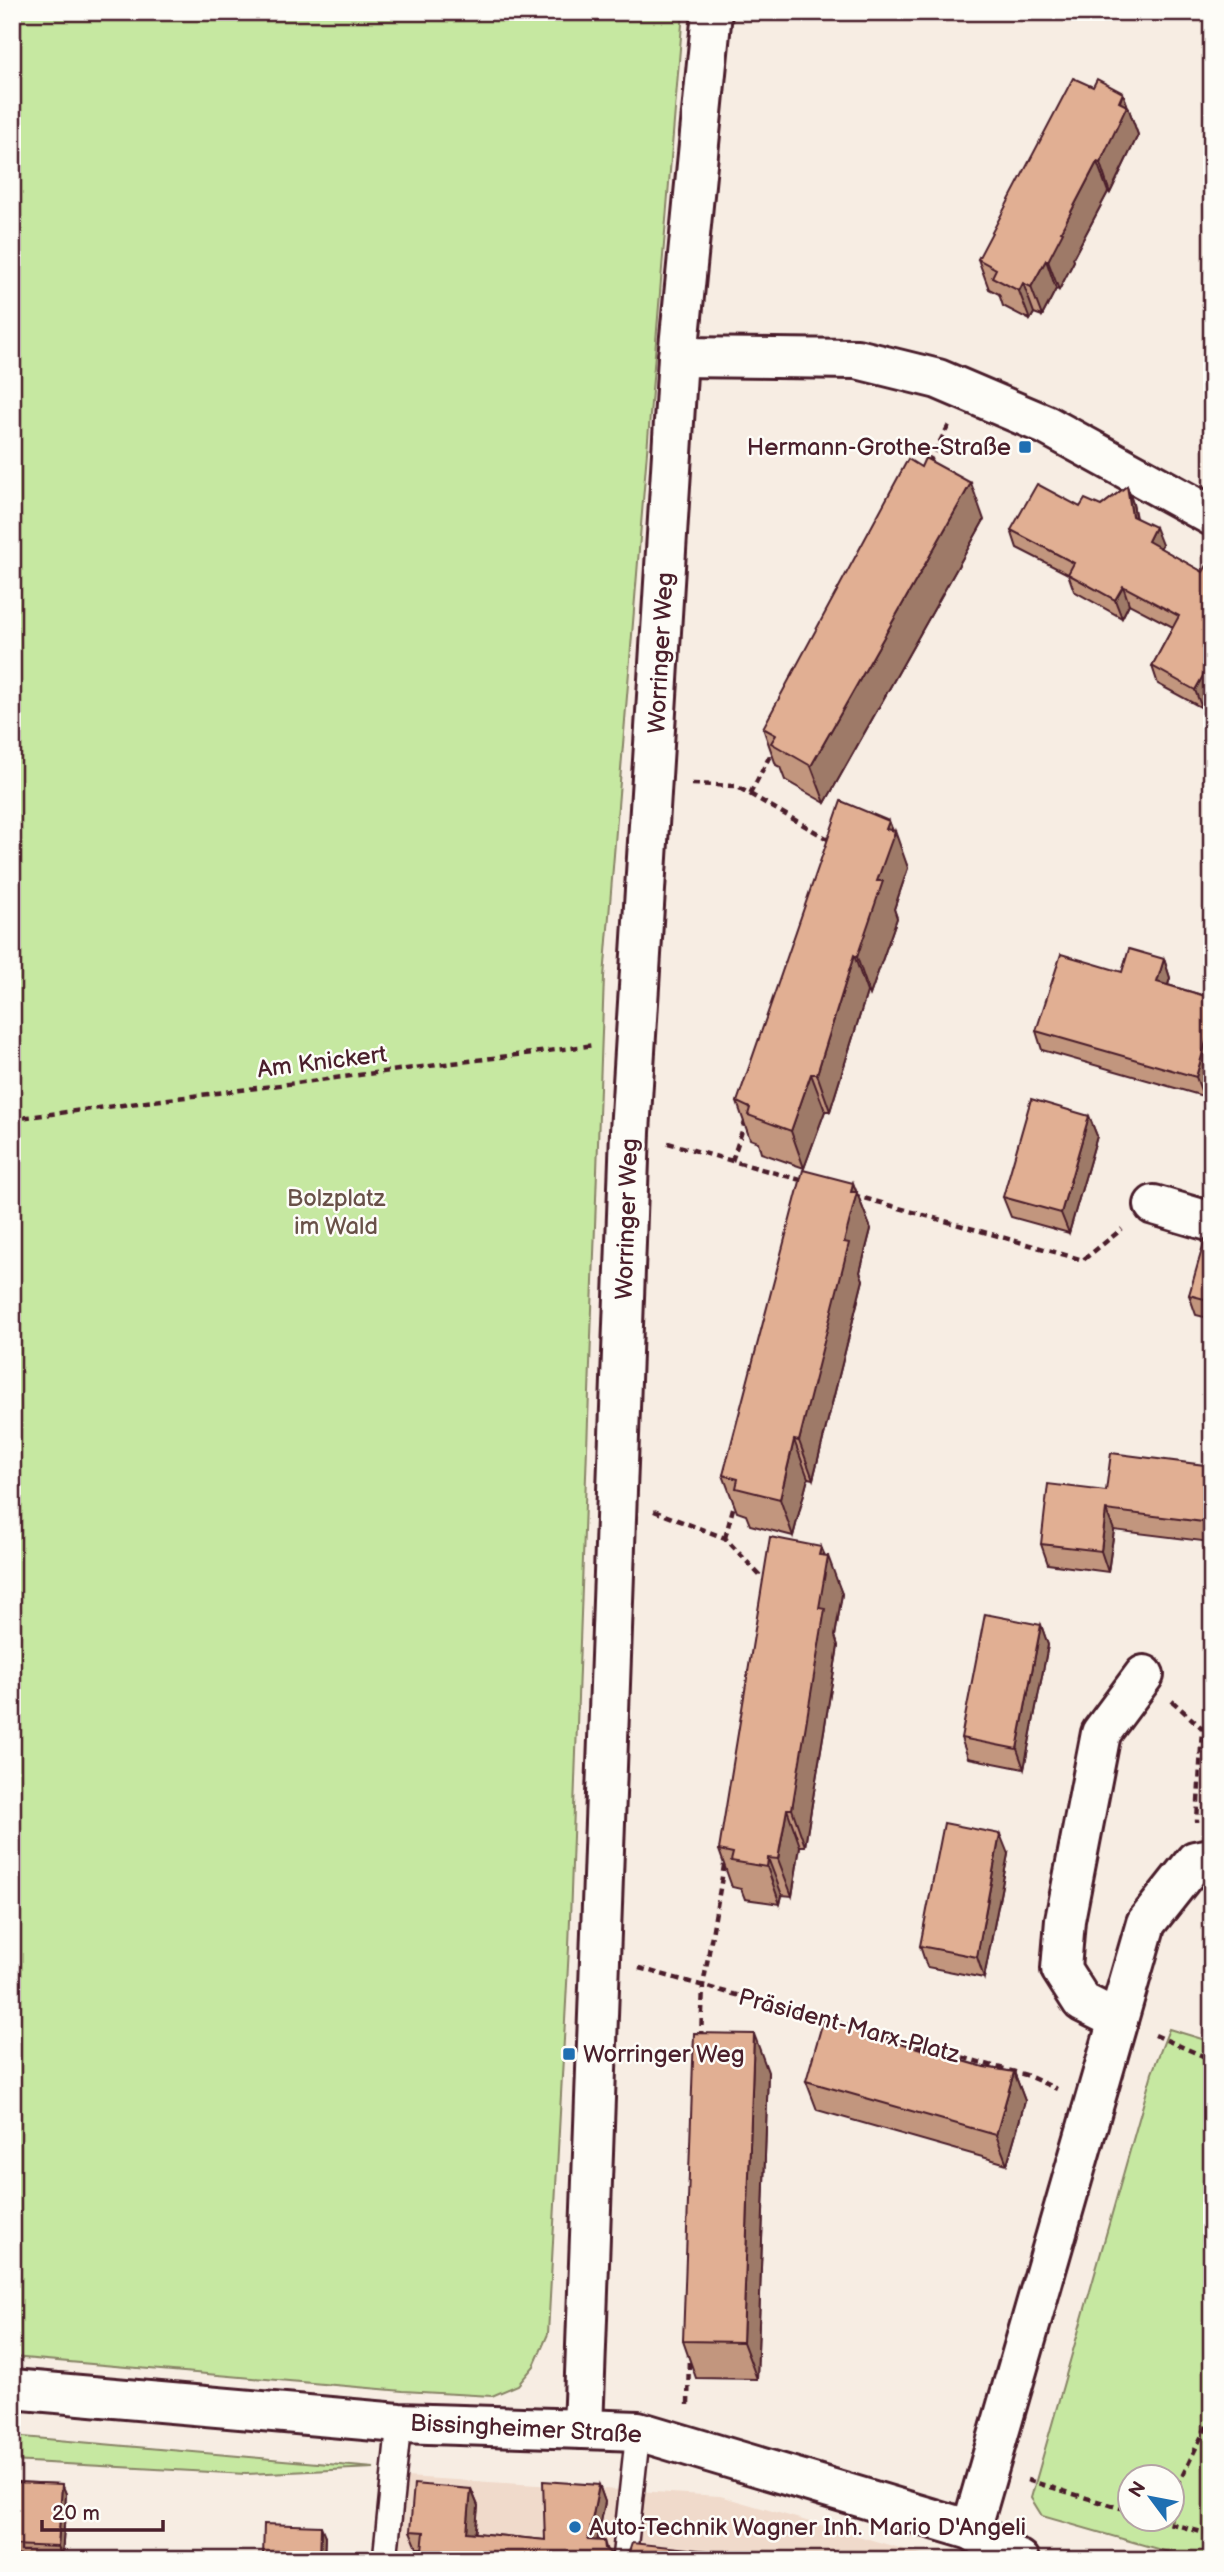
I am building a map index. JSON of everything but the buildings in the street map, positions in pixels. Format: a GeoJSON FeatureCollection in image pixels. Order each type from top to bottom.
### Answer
{"type":"FeatureCollection","features":[{"type":"Feature","properties":{"kind":"street","name":"Worringer Weg"},"geometry":{"type":"LineString","coordinates":[[583,2429],[630,1132],[654,782],[678,356],[712,12]]}},
{"type":"Feature","properties":{"kind":"street"},"geometry":{"type":"LineString","coordinates":[[678,356],[857,359],[939,379],[1046,425],[1212,516]]}},
{"type":"Feature","properties":{"kind":"street"},"geometry":{"type":"LineString","coordinates":[[1154,1205],[1212,1222]]}},
{"type":"Feature","properties":{"kind":"street"},"geometry":{"type":"LineString","coordinates":[[1118,2020],[1082,2002],[1061,1969],[1065,1920],[1101,1733],[1143,1675]]}},
{"type":"Feature","properties":{"kind":"street"},"geometry":{"type":"LineString","coordinates":[[971,2530],[1146,1923],[1203,1860]]}},
{"type":"Feature","properties":{"kind":"street","name":"Bissingheimer Straße"},"geometry":{"type":"LineString","coordinates":[[12,2389],[399,2423],[638,2431],[971,2530],[1019,2560]]}},
{"type":"Feature","properties":{"kind":"lane"},"geometry":{"type":"LineString","coordinates":[[385,2560],[399,2423]]}},
{"type":"Feature","properties":{"kind":"lane"},"geometry":{"type":"LineString","coordinates":[[624,2560],[638,2431]]}},
{"type":"Feature","properties":{"kind":"path"},"geometry":{"type":"LineString","coordinates":[[922,476],[968,390]]}},
{"type":"Feature","properties":{"kind":"path"},"geometry":{"type":"LineString","coordinates":[[750,794],[776,745]]}},
{"type":"Feature","properties":{"kind":"path"},"geometry":{"type":"LineString","coordinates":[[654,782],[736,786],[839,845]]}},
{"type":"Feature","properties":{"kind":"path","name":"Am Knickert"},"geometry":{"type":"LineString","coordinates":[[12,1119],[636,1040]]}},
{"type":"Feature","properties":{"kind":"path"},"geometry":{"type":"LineString","coordinates":[[732,1161],[750,1108]]}},
{"type":"Feature","properties":{"kind":"path"},"geometry":{"type":"LineString","coordinates":[[630,1132],[816,1185]]}},
{"type":"Feature","properties":{"kind":"path"},"geometry":{"type":"LineString","coordinates":[[842,1192],[1083,1260],[1154,1205]]}},
{"type":"Feature","properties":{"kind":"path"},"geometry":{"type":"LineString","coordinates":[[618,1498],[726,1538],[772,1588]]}},
{"type":"Feature","properties":{"kind":"path"},"geometry":{"type":"LineString","coordinates":[[726,1538],[736,1499]]}},
{"type":"Feature","properties":{"kind":"path"},"geometry":{"type":"LineString","coordinates":[[1143,1675],[1202,1728],[1203,1860]]}},
{"type":"Feature","properties":{"kind":"path"},"geometry":{"type":"LineString","coordinates":[[701,2042],[703,1986],[727,1849]]}},
{"type":"Feature","properties":{"kind":"path","name":"Präsident-Marx-Platz"},"geometry":{"type":"LineString","coordinates":[[601,1956],[1026,2075],[1094,2104]]}},
{"type":"Feature","properties":{"kind":"path"},"geometry":{"type":"LineString","coordinates":[[1118,2020],[1212,2060]]}},
{"type":"Feature","properties":{"kind":"path"},"geometry":{"type":"LineString","coordinates":[[686,2445],[690,2347]]}},
{"type":"Feature","properties":{"kind":"path"},"geometry":{"type":"LineString","coordinates":[[1186,2467],[1212,2415]]}},
{"type":"Feature","properties":{"kind":"path"},"geometry":{"type":"LineString","coordinates":[[989,2469],[1116,2507]]}},
{"type":"Feature","properties":{"kind":"path"},"geometry":{"type":"LineString","coordinates":[[1186,2528],[1212,2535]]}},
{"type":"Feature","properties":{"kind":"shaded area"},"geometry":{"type":"Polygon","coordinates":[[[406,2477],[720,2496],[941,2560],[397,2560],[406,2477]]]}},
{"type":"Feature","properties":{"kind":"green space","name":"Bolzplatz im Wald"},"geometry":{"type":"Polygon","coordinates":[[[12,12],[683,12],[604,977],[569,1947],[548,2334],[534,2366],[518,2385],[492,2396],[403,2391],[12,2357],[12,12]]]}},
{"type":"Feature","properties":{"kind":"green space"},"geometry":{"type":"Polygon","coordinates":[[[1169,2029],[1212,2042],[1212,2560],[1196,2560],[1042,2516],[1031,2498],[1152,2073],[1169,2029]]]}},
{"type":"Feature","properties":{"kind":"green space"},"geometry":{"type":"Polygon","coordinates":[[[12,2436],[374,2468],[246,2474],[12,2461],[12,2436]]]}},
{"type":"Feature","properties":{"kind":"place","name":"Hermann-Grothe-Straße"},"geometry":{"type":"Point","coordinates":[1025,447]}},
{"type":"Feature","properties":{"kind":"place","name":"Worringer Weg"},"geometry":{"type":"Point","coordinates":[569,2054]}},
{"type":"Feature","properties":{"kind":"place","name":"Auto-Technik Wagner Inh. Mario D'Angeli"},"geometry":{"type":"Point","coordinates":[575,2527]}}]}
